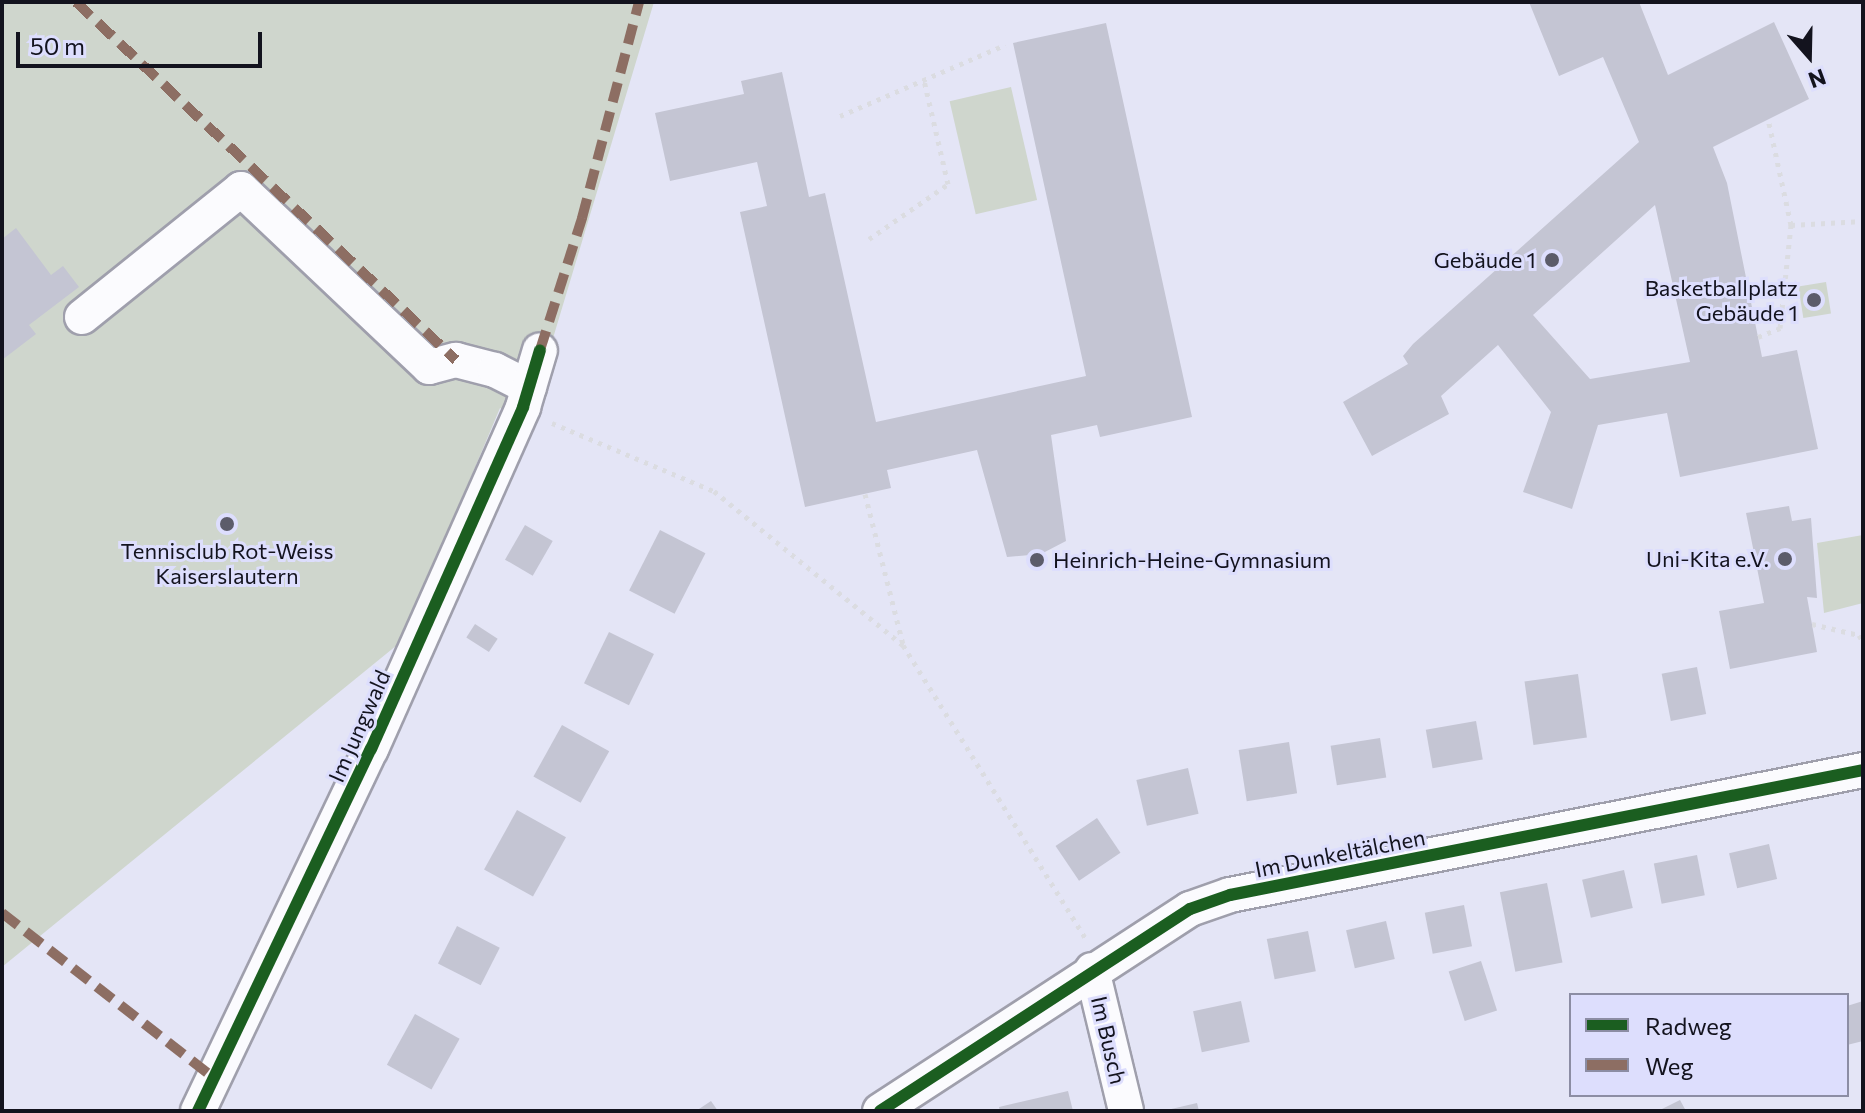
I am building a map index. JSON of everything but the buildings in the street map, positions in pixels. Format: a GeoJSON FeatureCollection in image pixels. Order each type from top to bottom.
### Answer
{"type":"FeatureCollection","features":[{"type":"Feature","properties":{"kind":"street"},"geometry":{"type":"LineString","coordinates":[[82,317],[241,189],[429,367],[456,360],[495,370],[529,387]]}},
{"type":"Feature","properties":{"kind":"street","name":"Im Jungwald"},"geometry":{"type":"LineString","coordinates":[[198,1111],[371,749],[529,387],[540,350]]}},
{"type":"Feature","properties":{"kind":"street","name":"Im Dunkeltälchen"},"geometry":{"type":"LineString","coordinates":[[880,1111],[1190,909],[1230,895],[1863,770]]}},
{"type":"Feature","properties":{"kind":"street","name":"Im Busch"},"geometry":{"type":"LineString","coordinates":[[1092,970],[1126,1111]]}},
{"type":"Feature","properties":{"kind":"path"},"geometry":{"type":"LineString","coordinates":[[840,116],[1005,45]]}},
{"type":"Feature","properties":{"kind":"path"},"geometry":{"type":"LineString","coordinates":[[869,239],[948,184],[924,80]]}},
{"type":"Feature","properties":{"kind":"path"},"geometry":{"type":"LineString","coordinates":[[1758,337],[1780,328],[1791,225],[1768,119]]}},
{"type":"Feature","properties":{"kind":"path"},"geometry":{"type":"LineString","coordinates":[[1791,225],[1863,221]]}},
{"type":"Feature","properties":{"kind":"path"},"geometry":{"type":"LineString","coordinates":[[555,425],[714,491],[903,645]]}},
{"type":"Feature","properties":{"kind":"path"},"geometry":{"type":"LineString","coordinates":[[865,494],[903,645],[1093,949],[1092,970]]}},
{"type":"Feature","properties":{"kind":"path"},"geometry":{"type":"LineString","coordinates":[[1812,624],[1859,635],[1863,642]]}},
{"type":"Feature","properties":{"kind":"shaded area","name":"Tennisclub Rot-Weiss Kaiserslautern"},"geometry":{"type":"Polygon","coordinates":[[[2,2],[654,2],[526,428],[500,408],[402,641],[2,967],[2,2]]]}},
{"type":"Feature","properties":{"kind":"shaded area"},"geometry":{"type":"Polygon","coordinates":[[[1011,87],[1037,200],[976,214],[950,101],[1011,87]]]}},
{"type":"Feature","properties":{"kind":"shaded area","name":"Basketballplatz Gebäude 1"},"geometry":{"type":"Polygon","coordinates":[[[1826,282],[1831,314],[1803,318],[1798,286],[1826,282]]]}},
{"type":"Feature","properties":{"kind":"shaded area"},"geometry":{"type":"Polygon","coordinates":[[[1863,535],[1863,603],[1824,613],[1817,543],[1863,535]]]}},
{"type":"Feature","properties":{"kind":"marked path"},"geometry":{"type":"LineString","coordinates":[[76,2],[456,360]]}},
{"type":"Feature","properties":{"kind":"marked path"},"geometry":{"type":"LineString","coordinates":[[540,350],[582,218],[639,2]]}},
{"type":"Feature","properties":{"kind":"marked path"},"geometry":{"type":"LineString","coordinates":[[2,913],[214,1078]]}},
{"type":"Feature","properties":{"kind":"cycle path"},"geometry":{"type":"LineString","coordinates":[[198,1111],[371,749],[523,407],[540,350]]}},
{"type":"Feature","properties":{"kind":"cycle path"},"geometry":{"type":"LineString","coordinates":[[880,1111],[1190,909],[1230,895],[1863,770]]}},
{"type":"Feature","properties":{"kind":"place","name":"Gebäude 1"},"geometry":{"type":"Point","coordinates":[1552,260]}},
{"type":"Feature","properties":{"kind":"place","name":"Basketballplatz Gebäude 1"},"geometry":{"type":"Point","coordinates":[1814,300]}},
{"type":"Feature","properties":{"kind":"place","name":"Tennisclub Rot-Weiss Kaiserslautern"},"geometry":{"type":"Point","coordinates":[227,524]}},
{"type":"Feature","properties":{"kind":"place","name":"Uni-Kita e.V."},"geometry":{"type":"Point","coordinates":[1785,559]}},
{"type":"Feature","properties":{"kind":"place","name":"Heinrich-Heine-Gymnasium"},"geometry":{"type":"Point","coordinates":[1037,560]}}]}
